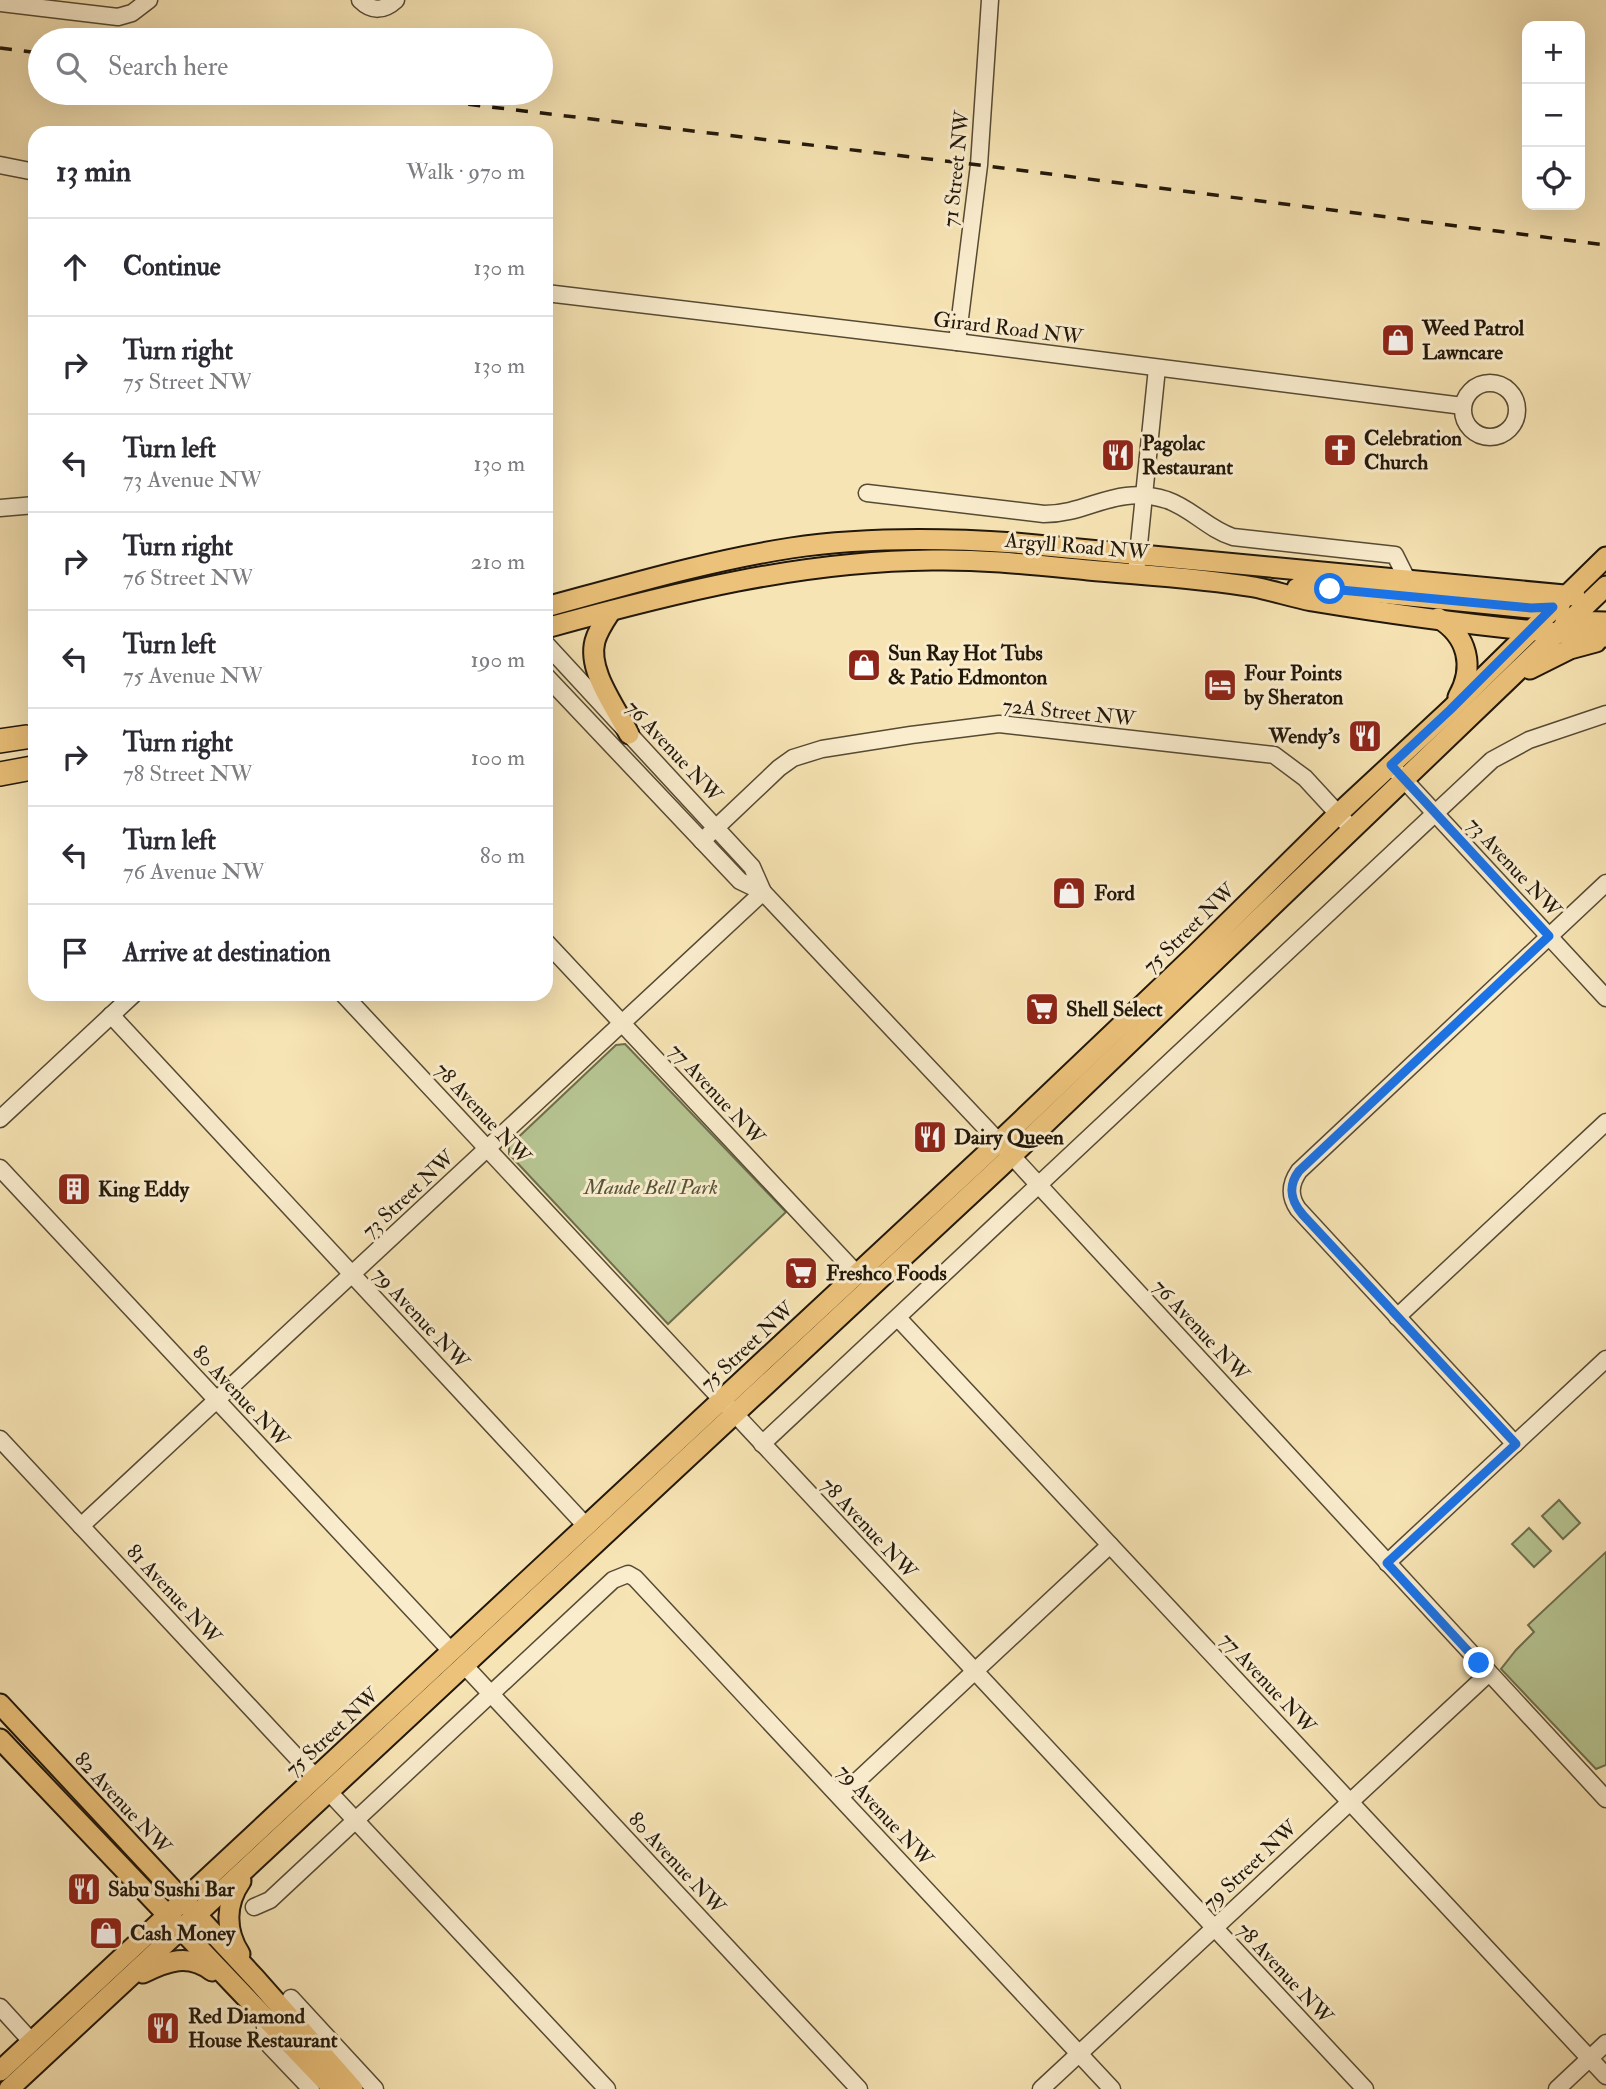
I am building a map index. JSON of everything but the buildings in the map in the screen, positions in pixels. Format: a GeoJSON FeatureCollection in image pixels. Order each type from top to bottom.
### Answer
{"type":"FeatureCollection","features":[{"type":"Feature","properties":{"kind":"highway"},"geometry":{"type":"LineString","coordinates":[[0,741],[28,737]]}},
{"type":"Feature","properties":{"kind":"highway"},"geometry":{"type":"LineString","coordinates":[[0,774],[28,768]]}},
{"type":"Feature","properties":{"kind":"main road","name":"Argyll Road NW"},"geometry":{"type":"LineString","coordinates":[[553,605],[725,561],[825,544],[898,540],[975,540],[1138,554],[1407,579],[1560,601],[1602,594]]}},
{"type":"Feature","properties":{"kind":"main road","name":"75 Street NW"},"geometry":{"type":"LineString","coordinates":[[458,1658],[586,1526],[728,1408],[857,1274],[1005,1149],[1338,814],[1450,710],[1606,557]]}},
{"type":"Feature","properties":{"kind":"main road","name":"Argyll Road NW"},"geometry":{"type":"LineString","coordinates":[[553,626],[706,586],[756,576],[888,561],[976,560],[1255,587],[1310,600],[1531,631],[1564,627],[1606,638]]}},
{"type":"Feature","properties":{"kind":"main road"},"geometry":{"type":"LineString","coordinates":[[1255,587],[1330,589],[1531,608],[1560,601]]}},
{"type":"Feature","properties":{"kind":"main road","name":"75 Street NW"},"geometry":{"type":"LineString","coordinates":[[0,2071],[183,1900],[323,1785],[1602,594]]}},
{"type":"Feature","properties":{"kind":"main road"},"geometry":{"type":"LineString","coordinates":[[611,611],[598,634],[594,654],[600,681],[629,734]]}},
{"type":"Feature","properties":{"kind":"main road"},"geometry":{"type":"LineString","coordinates":[[1437,618],[1457,633],[1465,646],[1468,662],[1464,686],[1450,710]]}},
{"type":"Feature","properties":{"kind":"main road"},"geometry":{"type":"LineString","coordinates":[[1564,627],[1606,622]]}},
{"type":"Feature","properties":{"kind":"main road"},"geometry":{"type":"LineString","coordinates":[[1511,680],[1570,649],[1606,638]]}},
{"type":"Feature","properties":{"kind":"main road","name":"82 Avenue NW"},"geometry":{"type":"LineString","coordinates":[[0,1704],[256,1979],[353,2089]]}},
{"type":"Feature","properties":{"kind":"main road"},"geometry":{"type":"LineString","coordinates":[[0,1739],[333,2089]]}},
{"type":"Feature","properties":{"kind":"main road","name":"75 Street NW"},"geometry":{"type":"LineString","coordinates":[[9,2089],[261,1856],[323,1785]]}},
{"type":"Feature","properties":{"kind":"main road"},"geometry":{"type":"LineString","coordinates":[[256,1979],[233,1944],[228,1914],[234,1891],[261,1856]]}},
{"type":"Feature","properties":{"kind":"main road"},"geometry":{"type":"LineString","coordinates":[[123,1983],[158,1965],[180,1959],[192,1960],[208,1968],[240,1992]]}},
{"type":"Feature","properties":{"kind":"street"},"geometry":{"type":"LineString","coordinates":[[0,3],[118,17],[132,13],[149,0]]}},
{"type":"Feature","properties":{"kind":"street"},"geometry":{"type":"LineString","coordinates":[[360,0],[368,7],[379,9],[396,0]]}},
{"type":"Feature","properties":{"kind":"street","name":"71 Street NW"},"geometry":{"type":"LineString","coordinates":[[957,342],[979,165],[990,0]]}},
{"type":"Feature","properties":{"kind":"street"},"geometry":{"type":"LineString","coordinates":[[0,165],[28,171]]}},
{"type":"Feature","properties":{"kind":"street","name":"Girard Road NW"},"geometry":{"type":"LineString","coordinates":[[553,294],[1463,406]]}},
{"type":"Feature","properties":{"kind":"street"},"geometry":{"type":"LineString","coordinates":[[1135,575],[1157,368]]}},
{"type":"Feature","properties":{"kind":"street","name":"Argyll Road NW"},"geometry":{"type":"LineString","coordinates":[[867,493],[1044,514],[1065,513],[1116,496],[1144,496],[1169,500],[1214,530],[1233,537],[1395,555],[1407,579]]}},
{"type":"Feature","properties":{"kind":"street"},"geometry":{"type":"LineString","coordinates":[[0,508],[28,506]]}},
{"type":"Feature","properties":{"kind":"street","name":"76 Avenue NW"},"geometry":{"type":"LineString","coordinates":[[553,652],[752,867],[763,892],[1040,1186],[1387,1563],[1603,1790]]}},
{"type":"Feature","properties":{"kind":"street","name":"76 Avenue NW"},"geometry":{"type":"LineString","coordinates":[[553,683],[740,881],[763,892]]}},
{"type":"Feature","properties":{"kind":"street"},"geometry":{"type":"LineString","coordinates":[[762,1444],[1501,754],[1529,740],[1606,714]]}},
{"type":"Feature","properties":{"kind":"street","name":"72A Street NW"},"geometry":{"type":"LineString","coordinates":[[702,841],[785,762],[807,753],[911,735],[999,724],[1274,755],[1305,778],[1352,829]]}},
{"type":"Feature","properties":{"kind":"street","name":"73 Avenue NW"},"geometry":{"type":"LineString","coordinates":[[1391,765],[1606,998]]}},
{"type":"Feature","properties":{"kind":"street"},"geometry":{"type":"LineString","coordinates":[[1516,1444],[1298,1209],[1291,1192],[1293,1180],[1299,1171],[1606,883]]}},
{"type":"Feature","properties":{"kind":"street","name":"73 Street NW"},"geometry":{"type":"LineString","coordinates":[[81,1525],[763,892]]}},
{"type":"Feature","properties":{"kind":"street","name":"77 Avenue NW"},"geometry":{"type":"LineString","coordinates":[[553,949],[857,1274]]}},
{"type":"Feature","properties":{"kind":"street"},"geometry":{"type":"LineString","coordinates":[[0,1119],[126,1001]]}},
{"type":"Feature","properties":{"kind":"street","name":"78 Avenue NW"},"geometry":{"type":"LineString","coordinates":[[350,1001],[1365,2089]]}},
{"type":"Feature","properties":{"kind":"street","name":"79 Avenue NW"},"geometry":{"type":"LineString","coordinates":[[111,1015],[586,1526]]}},
{"type":"Feature","properties":{"kind":"street"},"geometry":{"type":"LineString","coordinates":[[1397,1317],[1606,1122]]}},
{"type":"Feature","properties":{"kind":"street","name":"80 Avenue NW"},"geometry":{"type":"LineString","coordinates":[[0,1168],[859,2089]]}},
{"type":"Feature","properties":{"kind":"street","name":"77 Avenue NW"},"geometry":{"type":"LineString","coordinates":[[898,1318],[1606,2076]]}},
{"type":"Feature","properties":{"kind":"street"},"geometry":{"type":"LineString","coordinates":[[1387,1563],[1606,1359]]}},
{"type":"Feature","properties":{"kind":"street","name":"81 Avenue NW"},"geometry":{"type":"LineString","coordinates":[[0,1439],[607,2089]]}},
{"type":"Feature","properties":{"kind":"street"},"geometry":{"type":"LineString","coordinates":[[840,1797],[1110,1545]]}},
{"type":"Feature","properties":{"kind":"street","name":"79 Avenue NW"},"geometry":{"type":"LineString","coordinates":[[491,1694],[613,1580],[624,1574],[635,1578],[1112,2089]]}},
{"type":"Feature","properties":{"kind":"street","name":"79 Street NW"},"geometry":{"type":"LineString","coordinates":[[1041,2089],[1489,1672]]}},
{"type":"Feature","properties":{"kind":"street"},"geometry":{"type":"LineString","coordinates":[[254,1907],[270,1900],[491,1694]]}},
{"type":"Feature","properties":{"kind":"street"},"geometry":{"type":"LineString","coordinates":[[291,1998],[375,2089]]}},
{"type":"Feature","properties":{"kind":"street"},"geometry":{"type":"LineString","coordinates":[[0,2007],[32,2042]]}},
{"type":"Feature","properties":{"kind":"street"},"geometry":{"type":"LineString","coordinates":[[264,2017],[266,2038],[270,2046],[311,2089]]}},
{"type":"Feature","properties":{"kind":"street"},"geometry":{"type":"LineString","coordinates":[[1557,2089],[1606,2043]]}},
{"type":"Feature","properties":{"kind":"green space","name":"Maude Bell Park"},"geometry":{"type":"Polygon","coordinates":[[[625,1044],[786,1212],[668,1324],[509,1154],[509,1146],[616,1045],[625,1044]]]}},
{"type":"Feature","properties":{"kind":"green space"},"geometry":{"type":"Polygon","coordinates":[[[1559,1500],[1580,1523],[1563,1539],[1542,1516],[1559,1500]]]}},
{"type":"Feature","properties":{"kind":"green space"},"geometry":{"type":"Polygon","coordinates":[[[1529,1528],[1551,1551],[1534,1567],[1512,1544],[1529,1528]]]}},
{"type":"Feature","properties":{"kind":"green space"},"geometry":{"type":"Polygon","coordinates":[[[1606,1552],[1606,1765],[1596,1769],[1501,1669],[1534,1632],[1528,1625],[1606,1552]]]}},
{"type":"Feature","properties":{"kind":"railway"},"geometry":{"type":"LineString","coordinates":[[0,48],[28,52]]}},
{"type":"Feature","properties":{"kind":"railway"},"geometry":{"type":"LineString","coordinates":[[474,105],[979,165],[1606,245]]}},
{"type":"Feature","properties":{"kind":"place","name":"Weed Patrol Lawncare"},"geometry":{"type":"Point","coordinates":[1398,340]}},
{"type":"Feature","properties":{"kind":"place","name":"Celebration Church"},"geometry":{"type":"Point","coordinates":[1340,450]}},
{"type":"Feature","properties":{"kind":"place","name":"Pagolac Restaurant"},"geometry":{"type":"Point","coordinates":[1118,455]}},
{"type":"Feature","properties":{"kind":"place","name":"Sun Ray Hot Tubs & Patio Edmonton"},"geometry":{"type":"Point","coordinates":[864,665]}},
{"type":"Feature","properties":{"kind":"place","name":"Four Points by Sheraton"},"geometry":{"type":"Point","coordinates":[1220,685]}},
{"type":"Feature","properties":{"kind":"place","name":"Wendy's"},"geometry":{"type":"Point","coordinates":[1365,736]}},
{"type":"Feature","properties":{"kind":"place","name":"Ford"},"geometry":{"type":"Point","coordinates":[1069,893]}},
{"type":"Feature","properties":{"kind":"place","name":"Shell Select"},"geometry":{"type":"Point","coordinates":[1042,1009]}},
{"type":"Feature","properties":{"kind":"place","name":"Dairy Queen"},"geometry":{"type":"Point","coordinates":[930,1137]}},
{"type":"Feature","properties":{"kind":"place","name":"King Eddy"},"geometry":{"type":"Point","coordinates":[74,1189]}},
{"type":"Feature","properties":{"kind":"place","name":"Freshco Foods"},"geometry":{"type":"Point","coordinates":[801,1273]}},
{"type":"Feature","properties":{"kind":"place","name":"Sabu Sushi Bar"},"geometry":{"type":"Point","coordinates":[84,1889]}},
{"type":"Feature","properties":{"kind":"place","name":"Cash Money"},"geometry":{"type":"Point","coordinates":[106,1933]}},
{"type":"Feature","properties":{"kind":"place","name":"Red Diamond House Restaurant"},"geometry":{"type":"Point","coordinates":[163,2028]}},
{"type":"Feature","properties":{"kind":"route"},"geometry":{"type":"LineString","coordinates":[[1330,589],[1531,608],[1553,607],[1391,765],[1549,936],[1299,1171],[1293,1180],[1291,1192],[1294,1204],[1303,1215],[1516,1444],[1387,1563],[1479,1663]]}}]}
